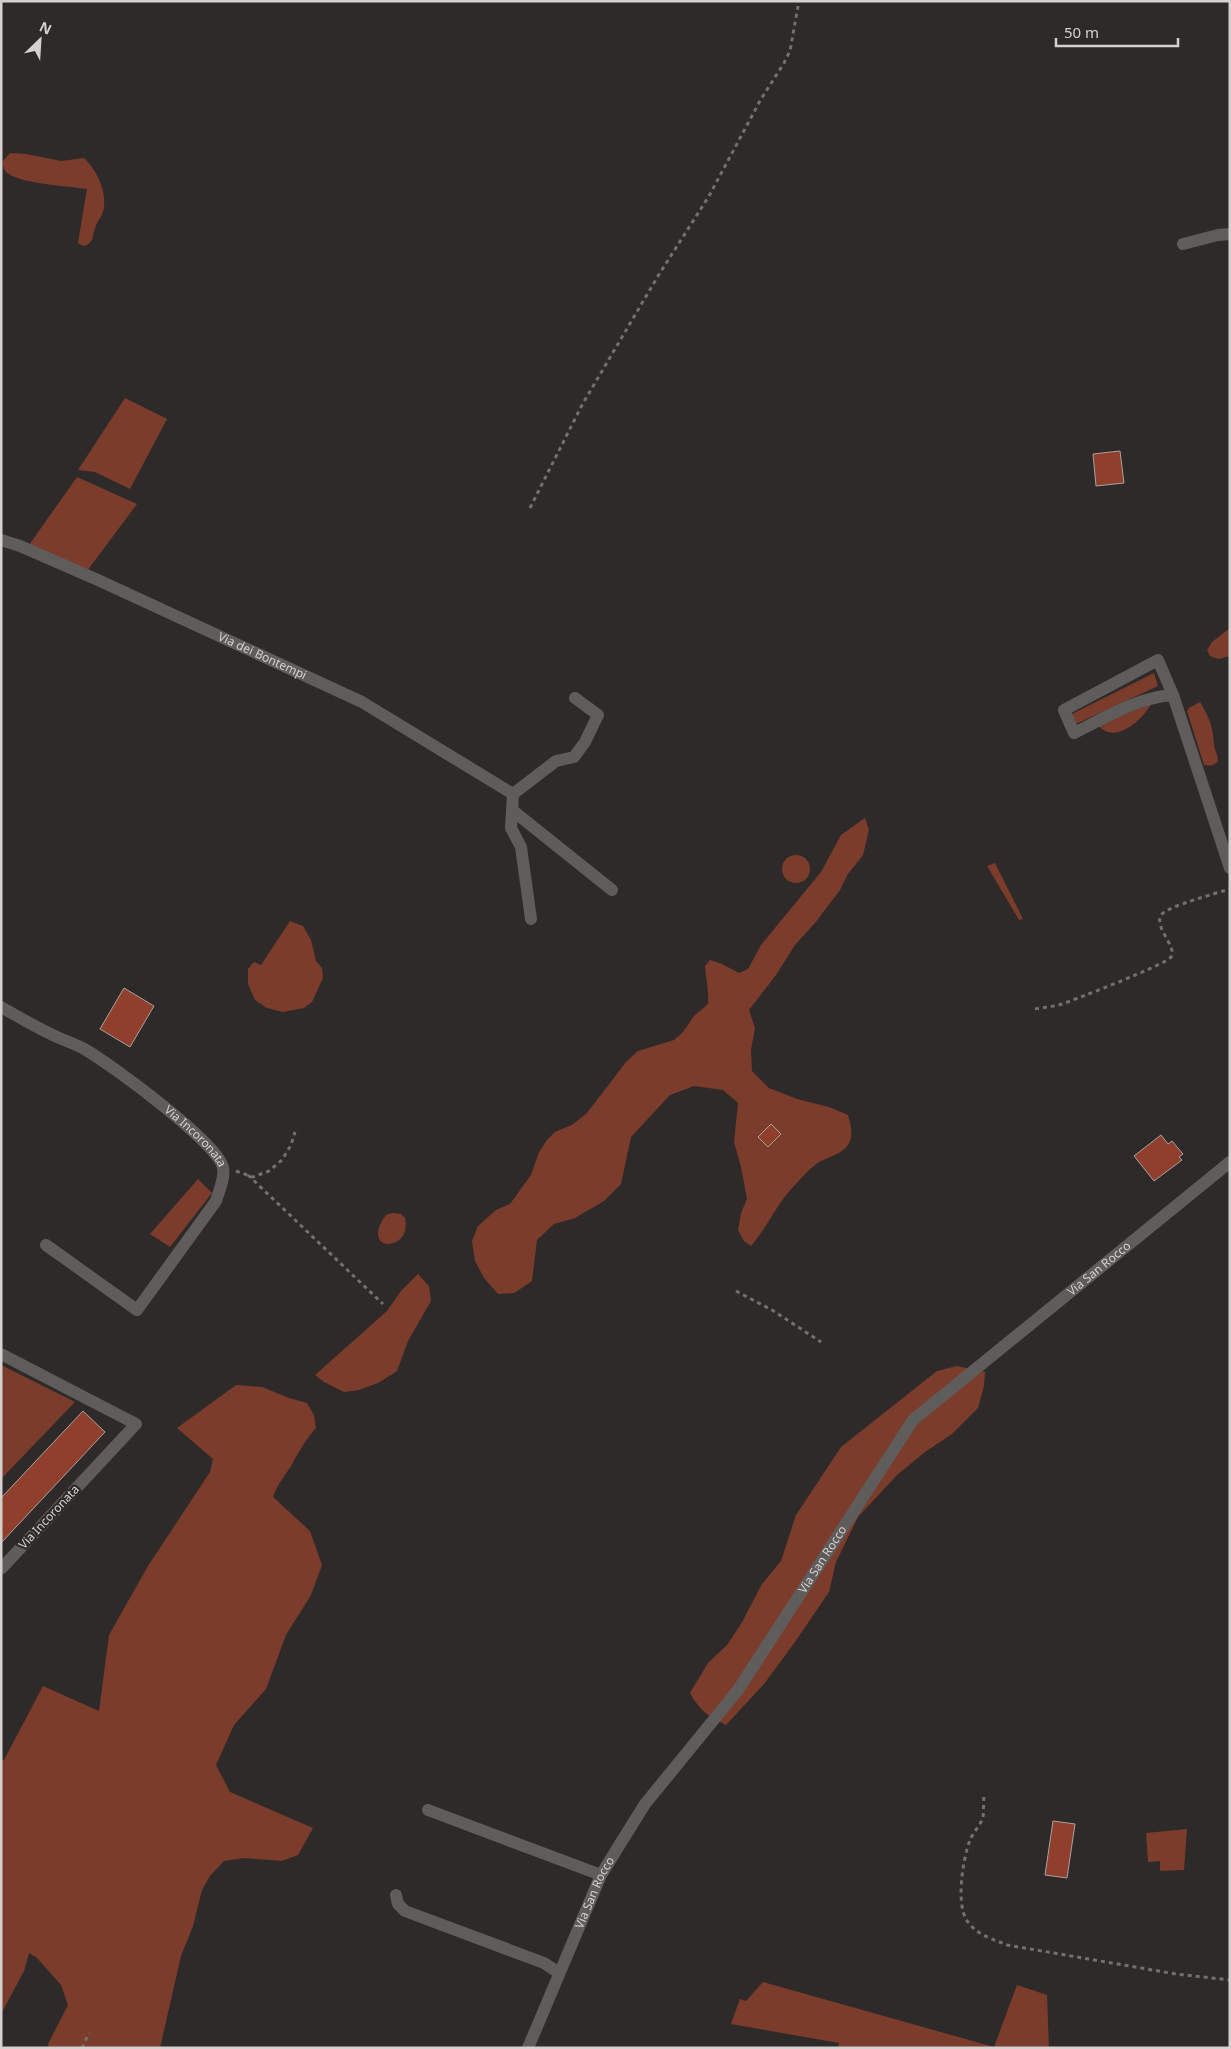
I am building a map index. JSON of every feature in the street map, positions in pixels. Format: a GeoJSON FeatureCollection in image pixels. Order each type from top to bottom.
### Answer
{"type":"FeatureCollection","features":[{"type":"Feature","properties":{"kind":"street"},"geometry":{"type":"LineString","coordinates":[[1183,244],[1218,235],[1230,234]]}},
{"type":"Feature","properties":{"kind":"street","name":"Via dei Bontempi"},"geometry":{"type":"LineString","coordinates":[[1,540],[20,546],[98,580],[362,702],[513,794]]}},
{"type":"Feature","properties":{"kind":"street"},"geometry":{"type":"LineString","coordinates":[[1173,695],[1156,696],[1116,712],[1074,733],[1064,710],[1158,660],[1173,695],[1230,868]]}},
{"type":"Feature","properties":{"kind":"street"},"geometry":{"type":"LineString","coordinates":[[531,919],[521,847],[510,828],[513,794],[556,761],[574,757],[585,742],[598,715],[575,698]]}},
{"type":"Feature","properties":{"kind":"street"},"geometry":{"type":"LineString","coordinates":[[512,810],[612,890]]}},
{"type":"Feature","properties":{"kind":"street","name":"Via Incoronata"},"geometry":{"type":"LineString","coordinates":[[1,1007],[53,1035],[84,1048],[105,1062],[184,1124],[213,1150],[223,1166],[222,1182],[216,1201],[137,1310],[46,1244]]}},
{"type":"Feature","properties":{"kind":"street","name":"Via San Rocco"},"geometry":{"type":"LineString","coordinates":[[528,2048],[601,1875],[645,1804],[738,1690],[914,1420],[1230,1162]]}},
{"type":"Feature","properties":{"kind":"street","name":"Via Incoronata"},"geometry":{"type":"LineString","coordinates":[[1,1354],[136,1424],[2,1568]]}},
{"type":"Feature","properties":{"kind":"street"},"geometry":{"type":"LineString","coordinates":[[428,1810],[601,1875]]}},
{"type":"Feature","properties":{"kind":"street"},"geometry":{"type":"LineString","coordinates":[[396,1895],[398,1904],[405,1910],[544,1963],[559,1973]]}},
{"type":"Feature","properties":{"kind":"path"},"geometry":{"type":"LineString","coordinates":[[530,508],[582,405],[658,276],[709,196],[760,99],[784,63],[790,51],[799,1]]}},
{"type":"Feature","properties":{"kind":"path"},"geometry":{"type":"LineString","coordinates":[[1035,1009],[1060,1005],[1153,967],[1169,958],[1172,954],[1160,926],[1162,914],[1173,908],[1230,889]]}},
{"type":"Feature","properties":{"kind":"path"},"geometry":{"type":"LineString","coordinates":[[223,1166],[252,1176],[269,1171],[282,1160],[291,1145],[295,1132]]}},
{"type":"Feature","properties":{"kind":"path"},"geometry":{"type":"LineString","coordinates":[[248,1175],[383,1304]]}},
{"type":"Feature","properties":{"kind":"path"},"geometry":{"type":"LineString","coordinates":[[736,1291],[772,1310],[821,1342]]}},
{"type":"Feature","properties":{"kind":"path"},"geometry":{"type":"LineString","coordinates":[[984,1797],[983,1818],[971,1836],[964,1859],[961,1898],[966,1921],[982,1935],[1007,1945],[1176,1974],[1230,1980]]}},
{"type":"Feature","properties":{"kind":"path"},"geometry":{"type":"LineString","coordinates":[[82,2048],[89,2034]]}},
{"type":"Feature","properties":{"kind":"shaded area"},"geometry":{"type":"Polygon","coordinates":[[[10,153],[61,161],[84,158],[102,186],[104,200],[103,212],[89,244],[83,246],[78,243],[87,189],[42,184],[9,174],[4,169],[3,161],[10,153]]]}},
{"type":"Feature","properties":{"kind":"shaded area"},"geometry":{"type":"Polygon","coordinates":[[[125,398],[167,419],[130,489],[95,472],[78,470],[125,398]]]}},
{"type":"Feature","properties":{"kind":"shaded area"},"geometry":{"type":"Polygon","coordinates":[[[77,477],[137,504],[87,571],[29,545],[77,477]]]}},
{"type":"Feature","properties":{"kind":"shaded area"},"geometry":{"type":"Polygon","coordinates":[[[1230,628],[1230,656],[1219,659],[1210,656],[1207,650],[1212,642],[1230,628]]]}},
{"type":"Feature","properties":{"kind":"shaded area"},"geometry":{"type":"Polygon","coordinates":[[[1154,673],[1158,686],[1078,723],[1074,723],[1072,714],[1154,673]]]}},
{"type":"Feature","properties":{"kind":"shaded area"},"geometry":{"type":"Polygon","coordinates":[[[1200,702],[1210,723],[1218,757],[1218,761],[1212,765],[1204,765],[1187,711],[1200,702]]]}},
{"type":"Feature","properties":{"kind":"shaded area"},"geometry":{"type":"Polygon","coordinates":[[[1151,704],[1144,714],[1127,729],[1114,733],[1108,732],[1097,725],[1151,704]]]}},
{"type":"Feature","properties":{"kind":"shaded area"},"geometry":{"type":"Polygon","coordinates":[[[865,818],[869,830],[863,855],[848,874],[840,890],[815,923],[795,945],[776,975],[749,1010],[755,1028],[751,1050],[752,1071],[769,1088],[848,1115],[851,1134],[850,1141],[845,1149],[819,1162],[806,1173],[787,1194],[751,1246],[744,1241],[738,1230],[741,1213],[747,1199],[734,1142],[738,1103],[723,1090],[694,1086],[670,1095],[631,1137],[621,1184],[604,1201],[575,1218],[554,1224],[537,1240],[532,1281],[514,1293],[498,1294],[484,1278],[475,1261],[472,1241],[478,1226],[496,1210],[510,1204],[531,1175],[539,1152],[547,1140],[555,1132],[572,1125],[587,1113],[626,1062],[638,1051],[674,1040],[683,1032],[694,1016],[708,1004],[705,966],[710,960],[739,973],[748,969],[761,945],[821,872],[841,835],[865,818]]]}},
{"type":"Feature","properties":{"kind":"shaded area"},"geometry":{"type":"Polygon","coordinates":[[[796,855],[806,859],[810,869],[806,879],[796,883],[786,879],[782,869],[786,859],[796,855]]]}},
{"type":"Feature","properties":{"kind":"shaded area"},"geometry":{"type":"Polygon","coordinates":[[[995,863],[1023,919],[1019,920],[987,866],[995,863]]]}},
{"type":"Feature","properties":{"kind":"shaded area"},"geometry":{"type":"Polygon","coordinates":[[[290,921],[303,926],[311,940],[316,961],[322,968],[323,978],[312,1002],[304,1008],[283,1012],[267,1008],[255,1000],[248,984],[248,969],[254,962],[261,965],[290,921]]]}},
{"type":"Feature","properties":{"kind":"shaded area"},"geometry":{"type":"Polygon","coordinates":[[[198,1179],[212,1193],[170,1247],[150,1234],[198,1179]]]}},
{"type":"Feature","properties":{"kind":"shaded area"},"geometry":{"type":"Polygon","coordinates":[[[393,1213],[401,1214],[405,1218],[405,1229],[401,1238],[388,1244],[382,1242],[378,1236],[379,1227],[386,1215],[393,1213]]]}},
{"type":"Feature","properties":{"kind":"shaded area"},"geometry":{"type":"Polygon","coordinates":[[[418,1274],[429,1286],[431,1301],[408,1341],[397,1371],[378,1383],[359,1390],[344,1392],[315,1375],[387,1311],[401,1291],[418,1274]]]}},
{"type":"Feature","properties":{"kind":"shaded area"},"geometry":{"type":"Polygon","coordinates":[[[1,1365],[75,1402],[1,1479],[1,1365]]]}},
{"type":"Feature","properties":{"kind":"shaded area"},"geometry":{"type":"Polygon","coordinates":[[[957,1366],[985,1372],[984,1386],[978,1408],[952,1434],[925,1452],[897,1475],[858,1517],[836,1562],[829,1592],[764,1684],[726,1725],[709,1715],[701,1709],[690,1693],[708,1663],[727,1645],[741,1624],[762,1584],[781,1561],[796,1515],[841,1447],[937,1371],[957,1366]]]}},
{"type":"Feature","properties":{"kind":"shaded area"},"geometry":{"type":"Polygon","coordinates":[[[236,1385],[262,1387],[307,1403],[314,1415],[316,1428],[302,1446],[273,1497],[310,1531],[322,1565],[311,1595],[286,1635],[266,1689],[234,1725],[216,1765],[230,1792],[313,1828],[298,1855],[282,1861],[244,1858],[224,1861],[210,1876],[202,1890],[193,1926],[181,1956],[160,2048],[49,2048],[48,2044],[68,2005],[61,1985],[37,1958],[29,1953],[24,1971],[1,2014],[1,1760],[4,1760],[43,1686],[99,1711],[109,1635],[148,1566],[210,1472],[213,1459],[177,1428],[236,1385]]]}},
{"type":"Feature","properties":{"kind":"shaded area"},"geometry":{"type":"Polygon","coordinates":[[[1187,1829],[1184,1870],[1160,1871],[1160,1861],[1148,1862],[1146,1833],[1187,1829]]]}},
{"type":"Feature","properties":{"kind":"shaded area"},"geometry":{"type":"Polygon","coordinates":[[[763,1982],[994,2047],[1017,1985],[1047,1995],[1049,2048],[838,2048],[839,2043],[731,2024],[740,1999],[746,2001],[763,1982]]]}},
{"type":"Feature","properties":{"kind":"building"},"geometry":{"type":"Polygon","coordinates":[[[1120,451],[1124,483],[1096,486],[1093,454],[1120,451]]]}},
{"type":"Feature","properties":{"kind":"building"},"geometry":{"type":"Polygon","coordinates":[[[124,988],[154,1006],[130,1047],[100,1029],[124,988]]]}},
{"type":"Feature","properties":{"kind":"building"},"geometry":{"type":"Polygon","coordinates":[[[771,1124],[781,1134],[768,1147],[758,1137],[771,1124]]]}},
{"type":"Feature","properties":{"kind":"building"},"geometry":{"type":"Polygon","coordinates":[[[1161,1135],[1168,1144],[1172,1141],[1183,1154],[1179,1157],[1182,1160],[1154,1181],[1134,1156],[1161,1135]]]}},
{"type":"Feature","properties":{"kind":"building"},"geometry":{"type":"Polygon","coordinates":[[[83,1411],[105,1432],[1,1543],[1,1498],[83,1411]]]}},
{"type":"Feature","properties":{"kind":"building"},"geometry":{"type":"Polygon","coordinates":[[[1053,1821],[1075,1824],[1067,1878],[1045,1875],[1053,1821]]]}}]}
